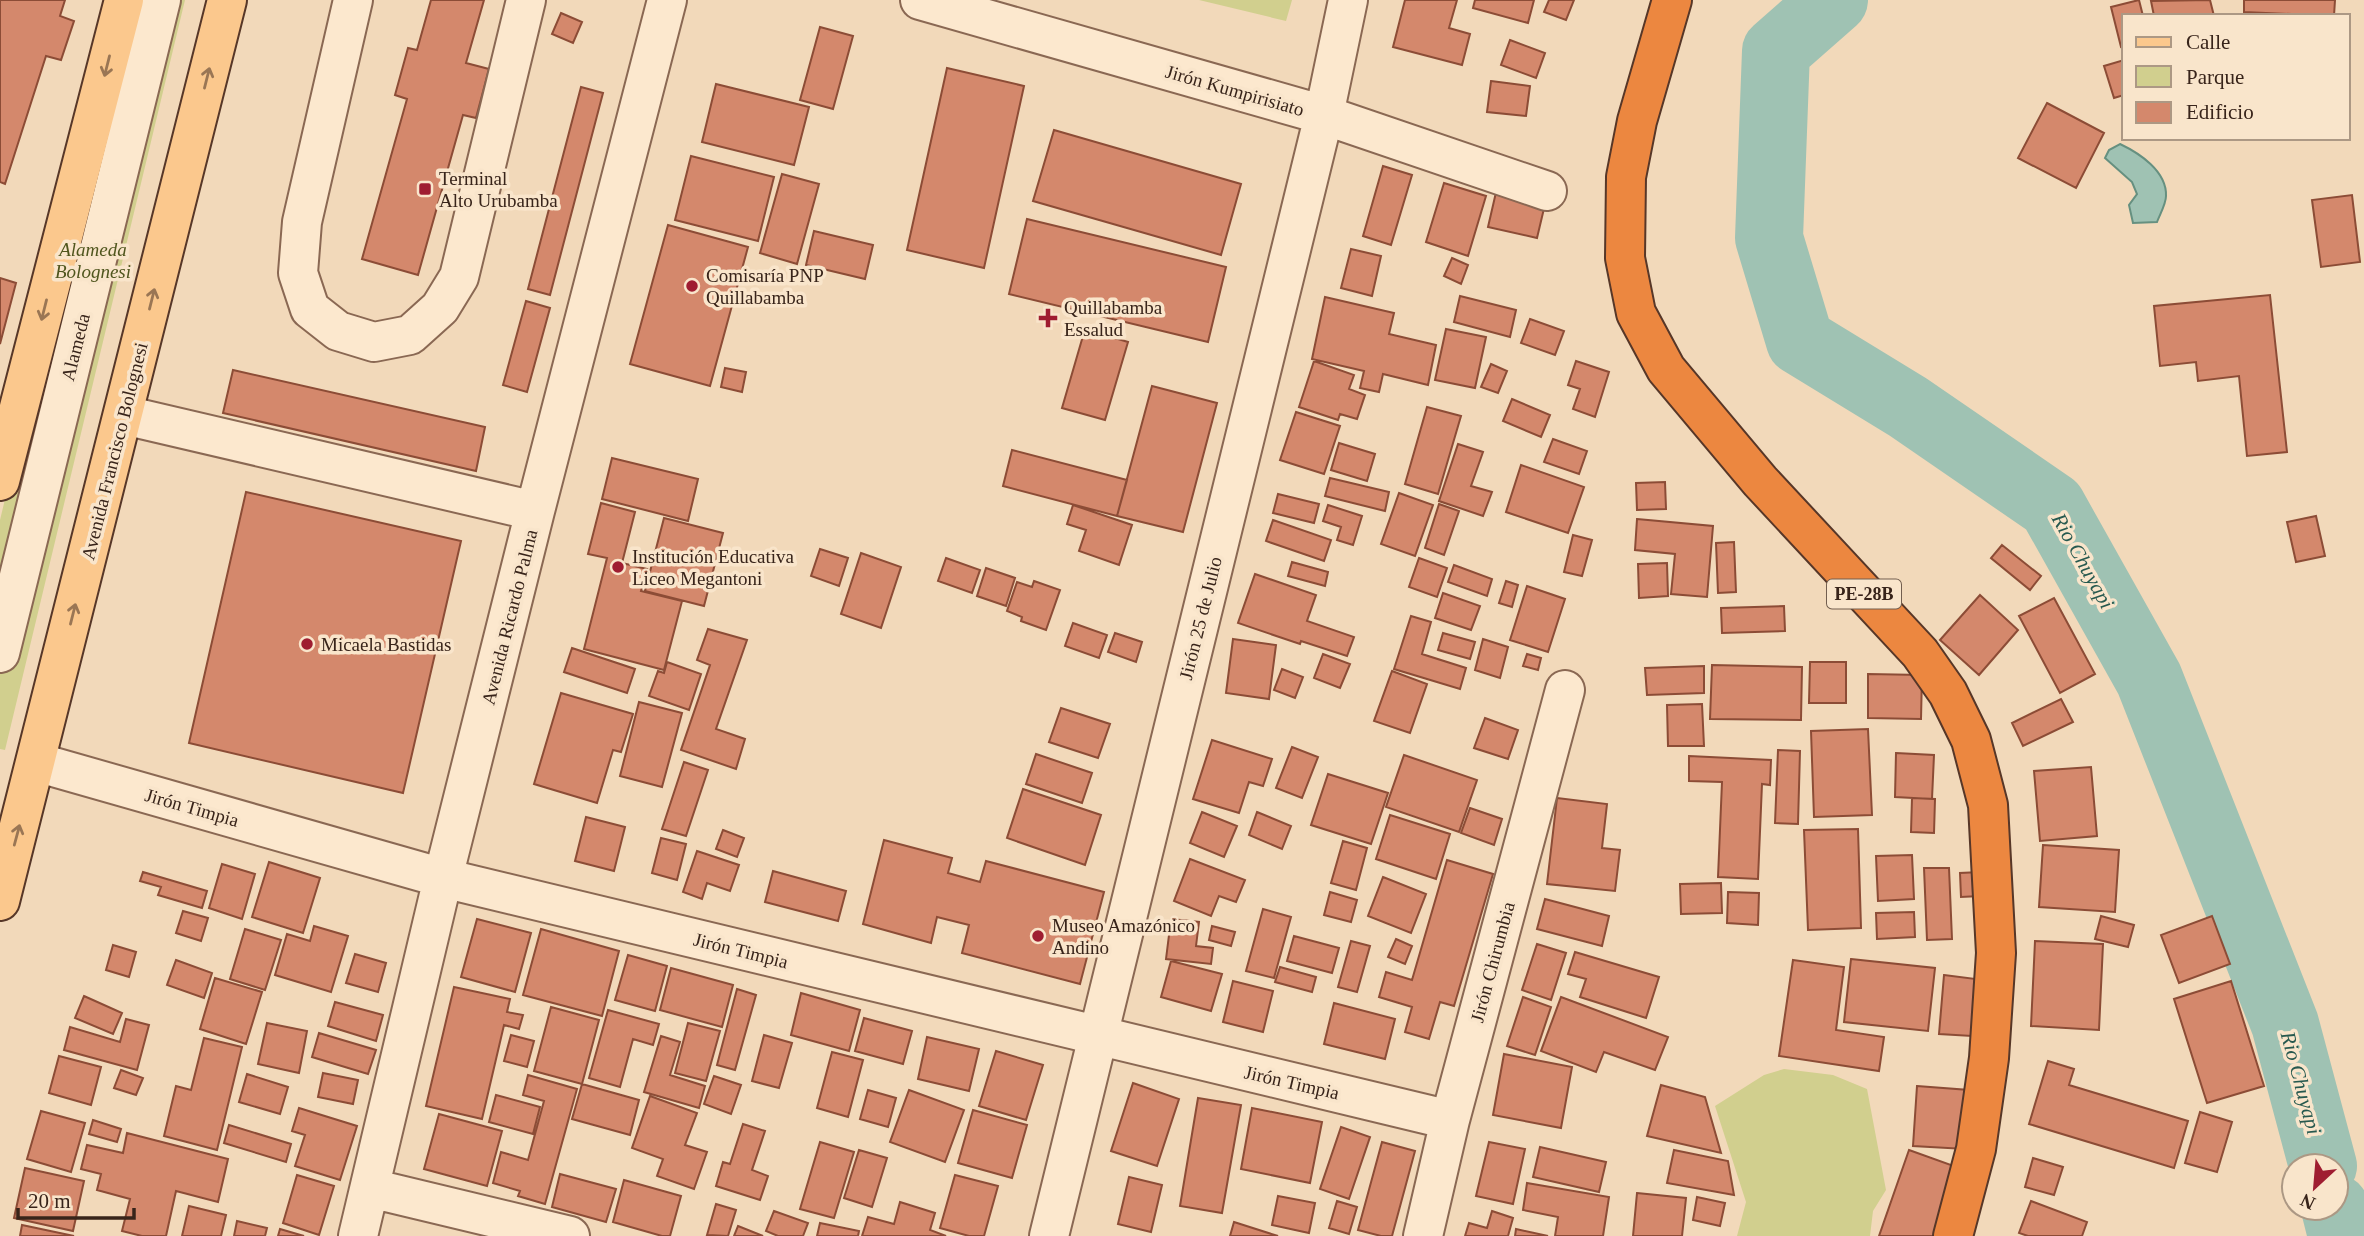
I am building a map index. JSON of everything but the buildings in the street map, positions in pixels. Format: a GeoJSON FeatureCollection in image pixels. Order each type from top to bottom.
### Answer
{"type":"FeatureCollection","features":[{"type":"Feature","properties":{"kind":"highway","name":"PE-28B"},"geometry":{"type":"LineString","coordinates":[[1672,0],[1637,121],[1626,177],[1625,258],[1636,313],[1674,379],[1760,481],[1920,653],[1948,693],[1971,740],[1987,804],[1996,953],[1989,1058],[1976,1149],[1952,1236]]}},
{"type":"Feature","properties":{"kind":"main road"},"geometry":{"type":"LineString","coordinates":[[0,481],[124,0]]}},
{"type":"Feature","properties":{"kind":"main road","name":"Avenida Francisco Bolognesi"},"geometry":{"type":"LineString","coordinates":[[0,901],[226,0]]}},
{"type":"Feature","properties":{"kind":"street","name":"Alameda"},"geometry":{"type":"LineString","coordinates":[[0,653],[161,0]]}},
{"type":"Feature","properties":{"kind":"street"},"geometry":{"type":"LineString","coordinates":[[353,0],[302,222],[298,273],[310,309],[338,331],[374,342],[410,335],[440,308],[459,277],[526,0]]}},
{"type":"Feature","properties":{"kind":"street","name":"Avenida Ricardo Palma"},"geometry":{"type":"LineString","coordinates":[[358,1236],[443,878],[667,0]]}},
{"type":"Feature","properties":{"kind":"street","name":"Jirón Kumpirisiato"},"geometry":{"type":"LineString","coordinates":[[920,0],[1324,115],[1547,191]]}},
{"type":"Feature","properties":{"kind":"street","name":"Jirón 25 de Julio"},"geometry":{"type":"LineString","coordinates":[[1049,1236],[1324,115],[1348,0]]}},
{"type":"Feature","properties":{"kind":"street"},"geometry":{"type":"LineString","coordinates":[[124,415],[535,511]]}},
{"type":"Feature","properties":{"kind":"street","name":"Jirón Chirumbia"},"geometry":{"type":"LineString","coordinates":[[1423,1236],[1450,1120],[1565,690]]}},
{"type":"Feature","properties":{"kind":"street","name":"Jirón Timpia"},"geometry":{"type":"LineString","coordinates":[[36,762],[443,878],[1450,1120]]}},
{"type":"Feature","properties":{"kind":"street"},"geometry":{"type":"LineString","coordinates":[[370,1188],[570,1236]]}},
{"type":"Feature","properties":{"kind":"green space","name":"Alameda Bolognesi"},"geometry":{"type":"Polygon","coordinates":[[[125,0],[185,0],[5,750],[0,749],[0,520],[125,0]]]}},
{"type":"Feature","properties":{"kind":"green space"},"geometry":{"type":"Polygon","coordinates":[[[1199,0],[1292,0],[1286,21],[1199,0]]]}},
{"type":"Feature","properties":{"kind":"green space"},"geometry":{"type":"Polygon","coordinates":[[[1784,1069],[1833,1075],[1867,1089],[1886,1190],[1873,1211],[1870,1236],[1737,1236],[1746,1202],[1715,1106],[1764,1075],[1784,1069]]]}},
{"type":"Feature","properties":{"kind":"shaded area"},"geometry":{"type":"Polygon","coordinates":[[[2120,144],[2143,158],[2162,179],[2166,199],[2157,222],[2133,223],[2129,205],[2137,194],[2132,182],[2105,158],[2109,150],[2120,144]]]}},
{"type":"Feature","properties":{"kind":"waterway","name":"Rio Chuyapi"},"geometry":{"type":"LineString","coordinates":[[1834,0],[1776,51],[1769,238],[1800,341],[1908,407],[2052,506],[2149,679],[2285,1024],[2319,1152]]}},
{"type":"Feature","properties":{"kind":"waterway","name":"Rio Chuyapi"},"geometry":{"type":"LineString","coordinates":[[2338,1222],[2342,1236]]}},
{"type":"Feature","properties":{"kind":"place","name":"Terminal Alto Urubamba"},"geometry":{"type":"Point","coordinates":[425,189]}},
{"type":"Feature","properties":{"kind":"place","name":"Comisaría PNP Quillabamba"},"geometry":{"type":"Point","coordinates":[692,286]}},
{"type":"Feature","properties":{"kind":"place","name":"Quillabamba Essalud"},"geometry":{"type":"Point","coordinates":[1048,318]}},
{"type":"Feature","properties":{"kind":"place","name":"Institución Educativa Liceo Megantoni"},"geometry":{"type":"Point","coordinates":[618,567]}},
{"type":"Feature","properties":{"kind":"place","name":"Micaela Bastidas"},"geometry":{"type":"Point","coordinates":[307,644]}},
{"type":"Feature","properties":{"kind":"place","name":"Museo Amazónico Andino"},"geometry":{"type":"Point","coordinates":[1038,936]}}]}
